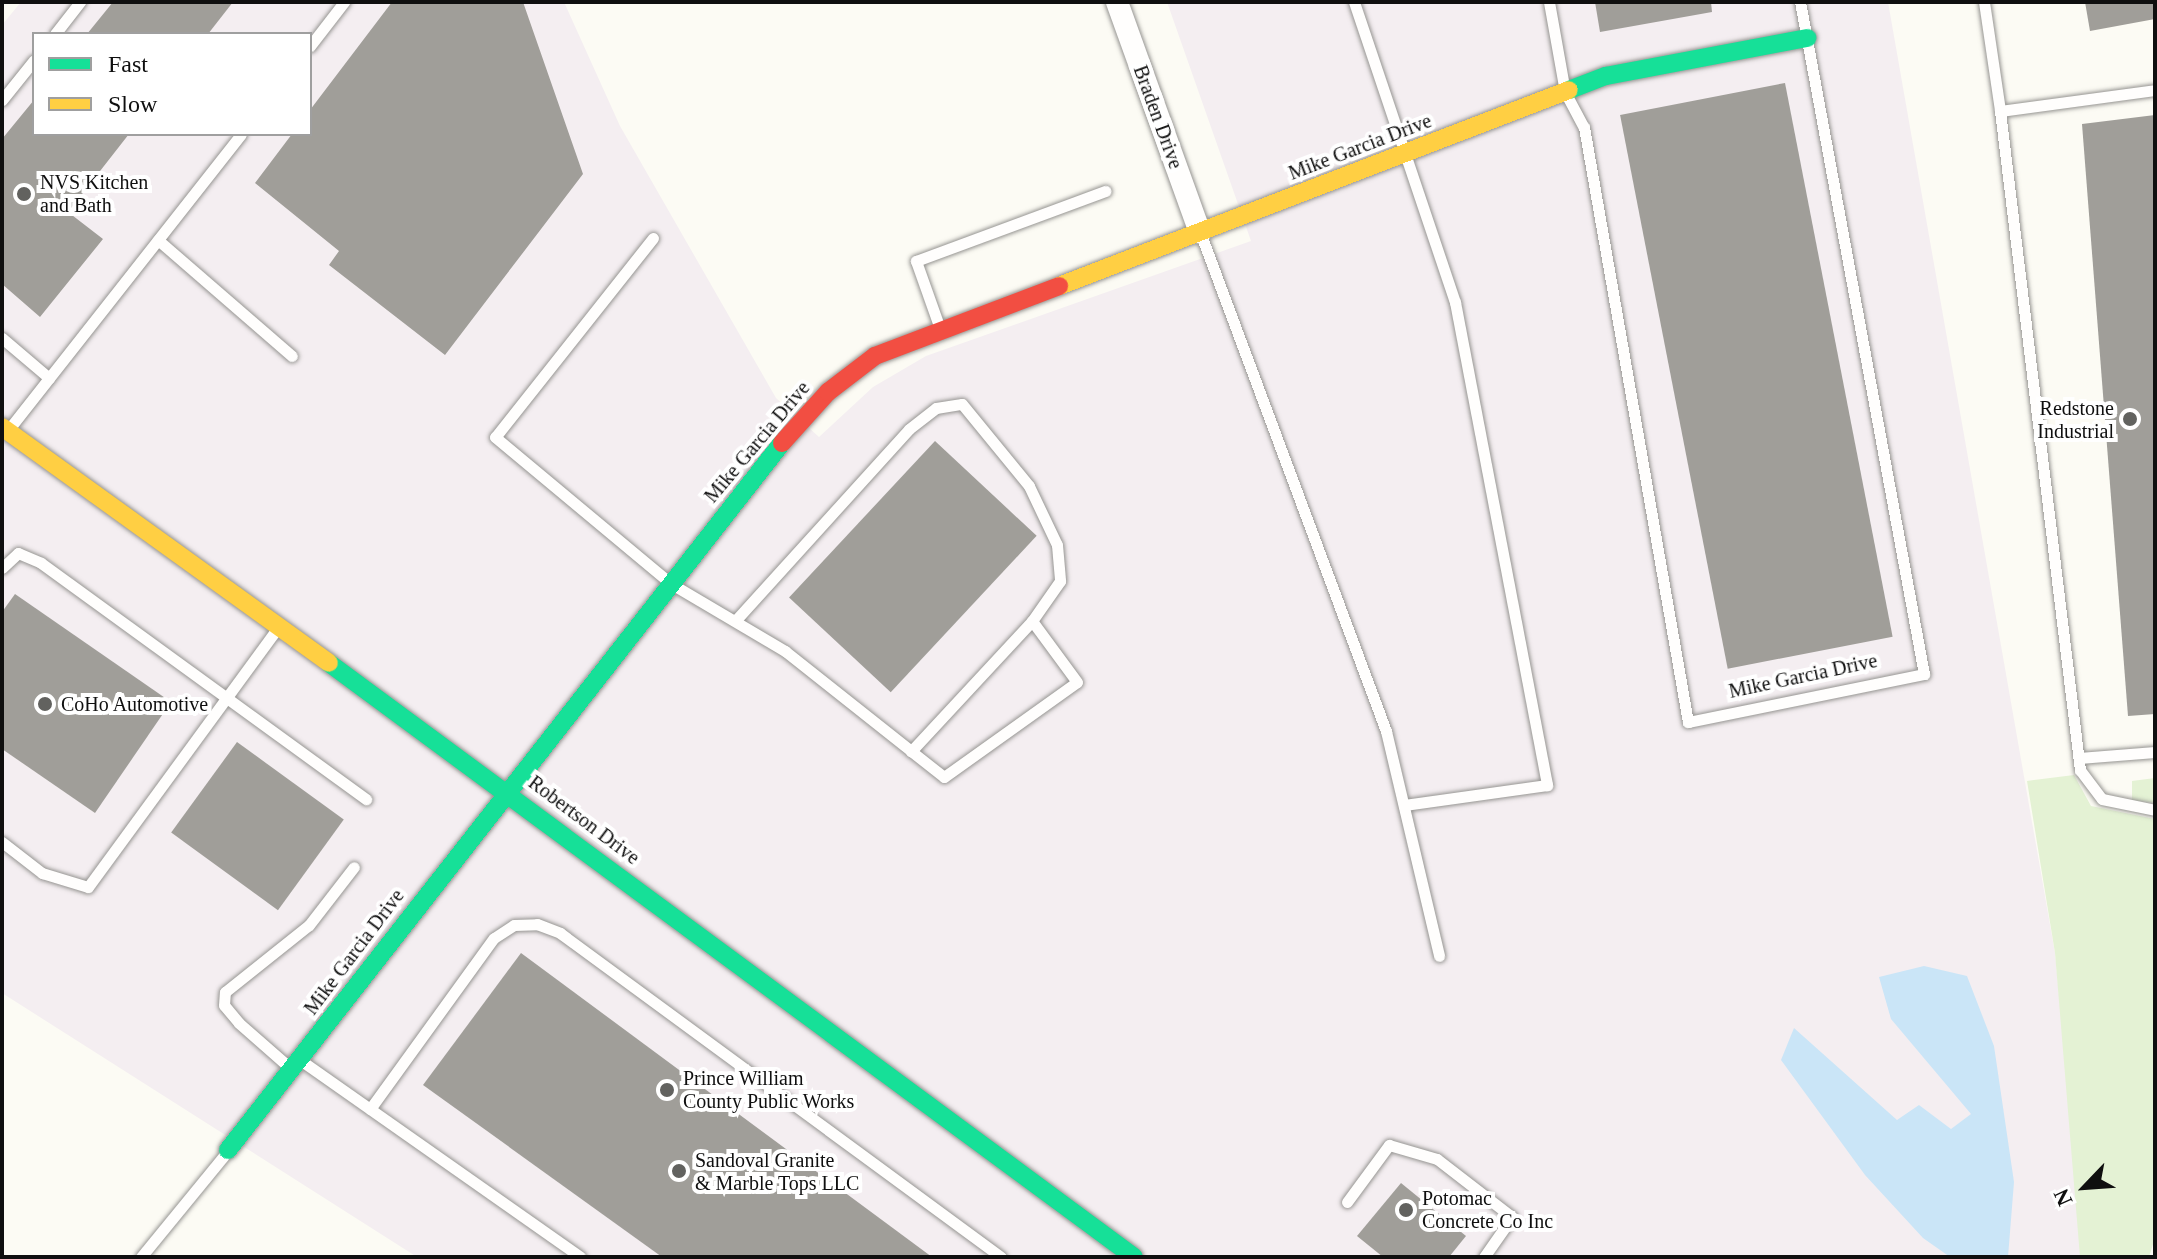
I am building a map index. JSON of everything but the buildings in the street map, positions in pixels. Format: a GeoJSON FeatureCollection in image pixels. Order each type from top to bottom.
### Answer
{"type":"FeatureCollection","features":[{"type":"Feature","properties":{"kind":"street","name":"Braden Drive"},"geometry":{"type":"LineString","coordinates":[[1117,2],[1200,232]]}},
{"type":"Feature","properties":{"kind":"street","name":"Mike Garcia Drive"},"geometry":{"type":"LineString","coordinates":[[228,1150],[504,789],[670,583],[828,392],[875,356],[939,326],[1200,232],[1606,76],[1807,38]]}},
{"type":"Feature","properties":{"kind":"street","name":"Robertson Drive"},"geometry":{"type":"LineString","coordinates":[[4,433],[276,630],[504,789],[1134,1257]]}},
{"type":"Feature","properties":{"kind":"lane"},"geometry":{"type":"LineString","coordinates":[[57,32],[80,2]]}},
{"type":"Feature","properties":{"kind":"lane"},"geometry":{"type":"LineString","coordinates":[[312,43],[344,2]]}},
{"type":"Feature","properties":{"kind":"lane"},"geometry":{"type":"LineString","coordinates":[[1354,2],[1409,152],[1455,302],[1547,785],[1404,805]]}},
{"type":"Feature","properties":{"kind":"lane","name":"Mike Garcia Drive"},"geometry":{"type":"LineString","coordinates":[[1549,2],[1565,92],[1584,127],[1688,722],[1924,674],[1800,2]]}},
{"type":"Feature","properties":{"kind":"lane"},"geometry":{"type":"LineString","coordinates":[[1984,2],[2079,758],[2094,794],[2155,810]]}},
{"type":"Feature","properties":{"kind":"lane"},"geometry":{"type":"LineString","coordinates":[[2,100],[32,62]]}},
{"type":"Feature","properties":{"kind":"lane"},"geometry":{"type":"LineString","coordinates":[[2000,111],[2155,90]]}},
{"type":"Feature","properties":{"kind":"lane"},"geometry":{"type":"LineString","coordinates":[[4,433],[239,136]]}},
{"type":"Feature","properties":{"kind":"lane"},"geometry":{"type":"LineString","coordinates":[[939,326],[916,261],[1105,191]]}},
{"type":"Feature","properties":{"kind":"lane"},"geometry":{"type":"LineString","coordinates":[[1200,232],[1386,731],[1439,956]]}},
{"type":"Feature","properties":{"kind":"lane"},"geometry":{"type":"LineString","coordinates":[[653,238],[495,437],[670,583],[785,651],[944,777],[1077,682],[1032,621]]}},
{"type":"Feature","properties":{"kind":"lane"},"geometry":{"type":"LineString","coordinates":[[158,240],[292,356]]}},
{"type":"Feature","properties":{"kind":"lane"},"geometry":{"type":"LineString","coordinates":[[2,338],[49,378]]}},
{"type":"Feature","properties":{"kind":"lane"},"geometry":{"type":"LineString","coordinates":[[735,621],[909,429],[936,408],[962,404],[1029,486],[1057,545],[1060,581],[1032,621],[911,751]]}},
{"type":"Feature","properties":{"kind":"lane"},"geometry":{"type":"LineString","coordinates":[[2,568],[18,553],[41,563],[366,799]]}},
{"type":"Feature","properties":{"kind":"lane"},"geometry":{"type":"LineString","coordinates":[[2,842],[42,873],[88,887],[276,630]]}},
{"type":"Feature","properties":{"kind":"lane"},"geometry":{"type":"LineString","coordinates":[[2079,758],[2155,752]]}},
{"type":"Feature","properties":{"kind":"lane"},"geometry":{"type":"LineString","coordinates":[[354,867],[309,925],[225,992],[224,1005],[239,1023],[296,1065],[370,1109],[580,1257]]}},
{"type":"Feature","properties":{"kind":"lane"},"geometry":{"type":"LineString","coordinates":[[370,1109],[494,938],[514,925],[537,924],[560,933],[1001,1257]]}},
{"type":"Feature","properties":{"kind":"lane"},"geometry":{"type":"LineString","coordinates":[[1347,1202],[1389,1145],[1437,1159],[1512,1217],[1484,1257]]}},
{"type":"Feature","properties":{"kind":"lane"},"geometry":{"type":"LineString","coordinates":[[141,1257],[228,1150]]}},
{"type":"Feature","properties":{"kind":"shaded area"},"geometry":{"type":"Polygon","coordinates":[[[21,2],[564,2],[620,126],[776,398],[819,437],[873,387],[926,356],[1251,241],[1167,2],[1888,2],[2055,953],[2084,1257],[417,1257],[2,993],[2,25],[21,2]]]}},
{"type":"Feature","properties":{"kind":"green space"},"geometry":{"type":"Polygon","coordinates":[[[2074,775],[2091,806],[2155,819],[2155,1238],[2149,1257],[2080,1257],[2055,953],[2027,781],[2074,775]]]}},
{"type":"Feature","properties":{"kind":"green space"},"geometry":{"type":"Polygon","coordinates":[[[2155,778],[2155,803],[2132,800],[2132,781],[2155,778]]]}},
{"type":"Feature","properties":{"kind":"water"},"geometry":{"type":"Polygon","coordinates":[[[1924,966],[1967,976],[1994,1046],[2014,1182],[2008,1257],[1950,1257],[1923,1238],[1865,1175],[1781,1060],[1794,1028],[1897,1120],[1919,1105],[1951,1129],[1971,1114],[1891,1019],[1879,977],[1924,966]]]}},
{"type":"Feature","properties":{"kind":"traffic: fast"},"geometry":{"type":"LineString","coordinates":[[1569,90],[1606,76],[1807,38]]}},
{"type":"Feature","properties":{"kind":"traffic: fast"},"geometry":{"type":"LineString","coordinates":[[228,1150],[782,443]]}},
{"type":"Feature","properties":{"kind":"traffic: fast"},"geometry":{"type":"LineString","coordinates":[[329,663],[1134,1257]]}},
{"type":"Feature","properties":{"kind":"traffic: slow"},"geometry":{"type":"LineString","coordinates":[[1059,286],[1569,90]]}},
{"type":"Feature","properties":{"kind":"traffic: slow"},"geometry":{"type":"LineString","coordinates":[[2,427],[329,663]]}},
{"type":"Feature","properties":{"kind":"traffic: jam"},"geometry":{"type":"LineString","coordinates":[[782,443],[828,392],[875,356],[1059,286]]}},
{"type":"Feature","properties":{"kind":"place","name":"NVS Kitchen and Bath"},"geometry":{"type":"Point","coordinates":[24,194]}},
{"type":"Feature","properties":{"kind":"place","name":"Redstone Industrial"},"geometry":{"type":"Point","coordinates":[2130,419]}},
{"type":"Feature","properties":{"kind":"place","name":"CoHo Automotive"},"geometry":{"type":"Point","coordinates":[45,704]}},
{"type":"Feature","properties":{"kind":"place","name":"Prince William County Public Works"},"geometry":{"type":"Point","coordinates":[667,1090]}},
{"type":"Feature","properties":{"kind":"place","name":"Sandoval Granite & Marble Tops LLC"},"geometry":{"type":"Point","coordinates":[679,1171]}},
{"type":"Feature","properties":{"kind":"place","name":"Potomac Concrete Co Inc"},"geometry":{"type":"Point","coordinates":[1406,1210]}}]}
